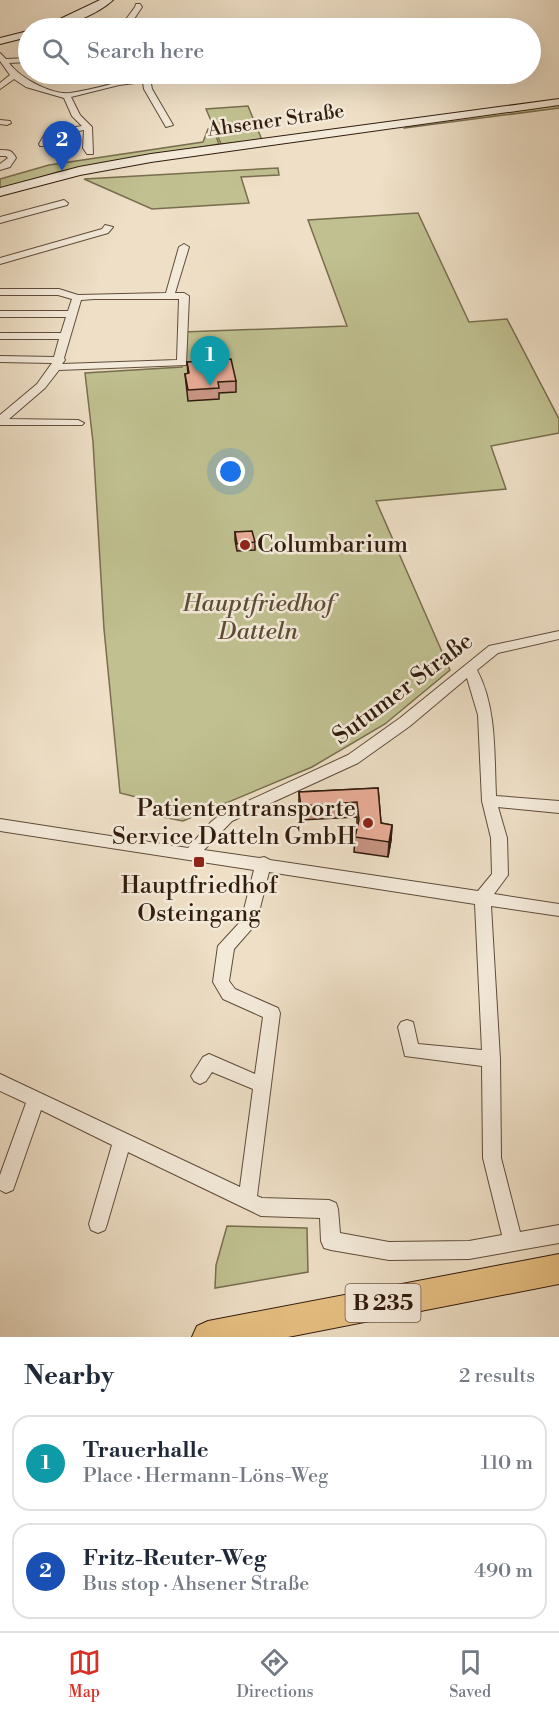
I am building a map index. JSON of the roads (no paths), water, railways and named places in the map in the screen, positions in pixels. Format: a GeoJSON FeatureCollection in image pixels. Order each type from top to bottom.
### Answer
{"type":"FeatureCollection","features":[{"type":"Feature","properties":{"kind":"main road"},"geometry":{"type":"LineString","coordinates":[[74,18],[108,0]]}},
{"type":"Feature","properties":{"kind":"main road"},"geometry":{"type":"LineString","coordinates":[[0,40],[18,36]]}},
{"type":"Feature","properties":{"kind":"main road","name":"Ahsener Straße"},"geometry":{"type":"LineString","coordinates":[[0,192],[79,171],[141,160],[559,102]]}},
{"type":"Feature","properties":{"kind":"main road","name":"B 235"},"geometry":{"type":"LineString","coordinates":[[208,1337],[559,1269]]}},
{"type":"Feature","properties":{"kind":"street"},"geometry":{"type":"LineString","coordinates":[[131,18],[139,7],[138,5]]}},
{"type":"Feature","properties":{"kind":"street"},"geometry":{"type":"LineString","coordinates":[[2,58],[18,59]]}},
{"type":"Feature","properties":{"kind":"street"},"geometry":{"type":"LineString","coordinates":[[2,58],[18,78]]}},
{"type":"Feature","properties":{"kind":"street"},"geometry":{"type":"LineString","coordinates":[[1,88],[14,75]]}},
{"type":"Feature","properties":{"kind":"street"},"geometry":{"type":"LineString","coordinates":[[1,88],[29,85],[67,96],[123,84]]}},
{"type":"Feature","properties":{"kind":"street"},"geometry":{"type":"LineString","coordinates":[[150,84],[169,125]]}},
{"type":"Feature","properties":{"kind":"street"},"geometry":{"type":"LineString","coordinates":[[67,96],[76,116],[88,127]]}},
{"type":"Feature","properties":{"kind":"street"},"geometry":{"type":"LineString","coordinates":[[44,144],[49,134],[88,127]]}},
{"type":"Feature","properties":{"kind":"street"},"geometry":{"type":"LineString","coordinates":[[88,127],[87,145],[90,152]]}},
{"type":"Feature","properties":{"kind":"street"},"geometry":{"type":"LineString","coordinates":[[0,153],[9,153],[12,158],[7,165],[0,167]]}},
{"type":"Feature","properties":{"kind":"street"},"geometry":{"type":"LineString","coordinates":[[0,220],[64,203]]}},
{"type":"Feature","properties":{"kind":"street"},"geometry":{"type":"LineString","coordinates":[[0,261],[105,231],[108,227]]}},
{"type":"Feature","properties":{"kind":"street"},"geometry":{"type":"LineString","coordinates":[[170,295],[184,247]]}},
{"type":"Feature","properties":{"kind":"street"},"geometry":{"type":"LineString","coordinates":[[0,292],[59,292],[77,298],[184,296],[182,363],[58,363],[0,359]]}},
{"type":"Feature","properties":{"kind":"street"},"geometry":{"type":"LineString","coordinates":[[0,422],[41,386],[58,363],[77,298]]}},
{"type":"Feature","properties":{"kind":"street"},"geometry":{"type":"LineString","coordinates":[[0,314],[72,314]]}},
{"type":"Feature","properties":{"kind":"street"},"geometry":{"type":"LineString","coordinates":[[0,336],[67,336]]}},
{"type":"Feature","properties":{"kind":"street"},"geometry":{"type":"LineString","coordinates":[[0,422],[78,423]]}},
{"type":"Feature","properties":{"kind":"street","name":"Sutumer Straße"},"geometry":{"type":"LineString","coordinates":[[192,854],[216,826],[227,817],[352,759],[405,722],[494,649],[559,635]]}},
{"type":"Feature","properties":{"kind":"street"},"geometry":{"type":"LineString","coordinates":[[470,670],[478,685],[485,715],[489,801],[499,838],[500,875],[483,897],[491,1059],[492,1158],[513,1242]]}},
{"type":"Feature","properties":{"kind":"street"},"geometry":{"type":"LineString","coordinates":[[489,801],[559,807]]}},
{"type":"Feature","properties":{"kind":"street"},"geometry":{"type":"LineString","coordinates":[[0,825],[264,863],[559,910]]}},
{"type":"Feature","properties":{"kind":"street"},"geometry":{"type":"LineString","coordinates":[[247,1201],[272,1013],[229,994],[221,982],[226,946],[248,924],[264,863]]}},
{"type":"Feature","properties":{"kind":"street"},"geometry":{"type":"LineString","coordinates":[[407,1027],[411,1051],[491,1059]]}},
{"type":"Feature","properties":{"kind":"street"},"geometry":{"type":"LineString","coordinates":[[204,1069],[262,1085]]}},
{"type":"Feature","properties":{"kind":"street"},"geometry":{"type":"LineString","coordinates":[[0,1082],[261,1207],[329,1209],[331,1241],[389,1251],[469,1250],[559,1234]]}},
{"type":"Feature","properties":{"kind":"street"},"geometry":{"type":"LineString","coordinates":[[6,1184],[36,1100]]}},
{"type":"Feature","properties":{"kind":"street"},"geometry":{"type":"LineString","coordinates":[[98,1224],[122,1141]]}},
{"type":"Feature","properties":{"kind":"place","name":"Fritz-Reuter-Weg"},"geometry":{"type":"Point","coordinates":[62,171]}},
{"type":"Feature","properties":{"kind":"place","name":"Trauerhalle"},"geometry":{"type":"Point","coordinates":[210,386]}},
{"type":"Feature","properties":{"kind":"place","name":"Columbarium"},"geometry":{"type":"Point","coordinates":[245,545]}},
{"type":"Feature","properties":{"kind":"place","name":"Patiententransporte Service Datteln GmbH"},"geometry":{"type":"Point","coordinates":[368,823]}},
{"type":"Feature","properties":{"kind":"place","name":"Hauptfriedhof Osteingang"},"geometry":{"type":"Point","coordinates":[199,862]}},
{"type":"Feature","properties":{"kind":"park label","name":"Hauptfriedhof Datteln"},"geometry":{"type":"Point","coordinates":[258,618]}}]}
